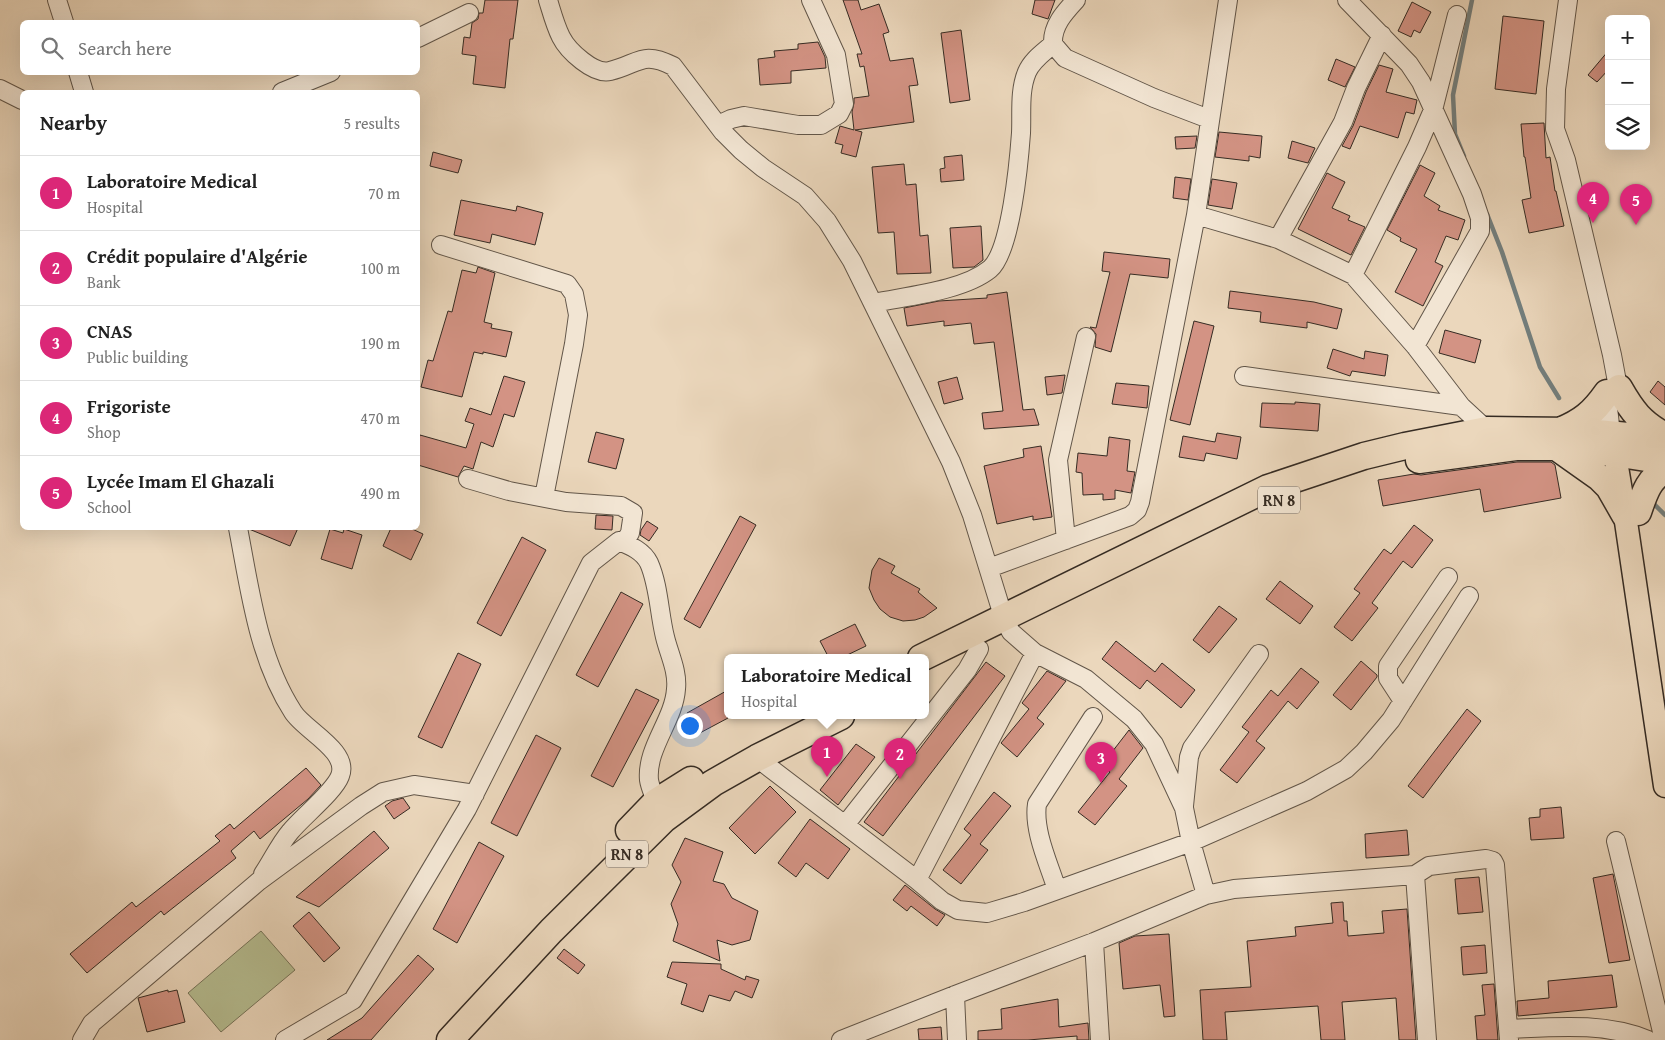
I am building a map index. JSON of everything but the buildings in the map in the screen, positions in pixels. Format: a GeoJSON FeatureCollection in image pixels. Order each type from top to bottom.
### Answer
{"type":"FeatureCollection","features":[{"type":"Feature","properties":{"kind":"highway"},"geometry":{"type":"LineString","coordinates":[[1665,436],[1643,421],[1613,391],[1596,409],[1558,439],[1600,478],[1631,513],[1647,486],[1665,470]]}},
{"type":"Feature","properties":{"kind":"highway","name":"RN 8"},"geometry":{"type":"LineString","coordinates":[[929,674],[979,649],[1008,625],[1268,488],[1364,456],[1487,430],[1621,445],[1665,442]]}},
{"type":"Feature","properties":{"kind":"highway","name":"RN 8"},"geometry":{"type":"LineString","coordinates":[[929,655],[1008,625],[1280,500],[1336,479],[1376,468],[1558,439]]}},
{"type":"Feature","properties":{"kind":"highway","name":"RN 8"},"geometry":{"type":"LineString","coordinates":[[1621,445],[1665,461]]}},
{"type":"Feature","properties":{"kind":"highway","name":"RN 8"},"geometry":{"type":"LineString","coordinates":[[434,1040],[656,802],[752,744],[799,719]]}},
{"type":"Feature","properties":{"kind":"highway","name":"RN 8"},"geometry":{"type":"LineString","coordinates":[[450,1040],[550,931],[664,819],[713,783],[757,758],[835,719]]}},
{"type":"Feature","properties":{"kind":"main road"},"geometry":{"type":"LineString","coordinates":[[1621,445],[1665,786]]}},
{"type":"Feature","properties":{"kind":"main road"},"geometry":{"type":"LineString","coordinates":[[1631,513],[1665,704]]}},
{"type":"Feature","properties":{"kind":"street"},"geometry":{"type":"LineString","coordinates":[[57,0],[63,20]]}},
{"type":"Feature","properties":{"kind":"street"},"geometry":{"type":"LineString","coordinates":[[548,0],[562,38],[576,56],[592,68],[608,72],[650,57],[662,60],[673,66],[718,125],[748,156],[806,196],[827,220],[852,261],[874,303],[951,462],[972,516],[1008,625],[1035,653],[1086,679],[1134,719],[1154,744],[1184,808],[1191,842],[1206,894]]}},
{"type":"Feature","properties":{"kind":"street"},"geometry":{"type":"LineString","coordinates":[[718,125],[731,118],[744,116],[798,126],[821,125],[839,114],[844,104],[836,55],[811,0]]}},
{"type":"Feature","properties":{"kind":"street"},"geometry":{"type":"LineString","coordinates":[[1076,0],[1062,16],[1052,34],[1053,44],[1065,58],[1154,98],[1209,119]]}},
{"type":"Feature","properties":{"kind":"street"},"geometry":{"type":"LineString","coordinates":[[989,568],[1130,516],[1137,510],[1196,215],[1228,0]]}},
{"type":"Feature","properties":{"kind":"street"},"geometry":{"type":"LineString","coordinates":[[1347,0],[1409,64],[1420,82],[1472,194],[1480,218],[1480,231],[1415,346]]}},
{"type":"Feature","properties":{"kind":"street"},"geometry":{"type":"LineString","coordinates":[[1568,0],[1556,88],[1555,129],[1566,160],[1594,283],[1600,348],[1613,391],[1621,445]]}},
{"type":"Feature","properties":{"kind":"street"},"geometry":{"type":"LineString","coordinates":[[420,37],[469,13]]}},
{"type":"Feature","properties":{"kind":"street"},"geometry":{"type":"LineString","coordinates":[[1353,276],[1417,147],[1433,110],[1457,15]]}},
{"type":"Feature","properties":{"kind":"street"},"geometry":{"type":"LineString","coordinates":[[1278,239],[1343,122],[1356,88],[1382,35]]}},
{"type":"Feature","properties":{"kind":"street"},"geometry":{"type":"LineString","coordinates":[[874,303],[954,286],[978,276],[991,268],[1004,244],[1018,168],[1023,85],[1028,70],[1035,59],[1053,44]]}},
{"type":"Feature","properties":{"kind":"street"},"geometry":{"type":"LineString","coordinates":[[79,75],[83,90]]}},
{"type":"Feature","properties":{"kind":"street"},"geometry":{"type":"LineString","coordinates":[[287,90],[324,75]]}},
{"type":"Feature","properties":{"kind":"street"},"geometry":{"type":"LineString","coordinates":[[0,89],[20,99]]}},
{"type":"Feature","properties":{"kind":"street"},"geometry":{"type":"LineString","coordinates":[[1196,215],[1278,239],[1353,276],[1415,346],[1462,406],[1487,430]]}},
{"type":"Feature","properties":{"kind":"street"},"geometry":{"type":"LineString","coordinates":[[441,245],[567,284],[574,294],[578,315],[574,344],[544,497]]}},
{"type":"Feature","properties":{"kind":"street"},"geometry":{"type":"LineString","coordinates":[[1066,540],[1058,460],[1086,337]]}},
{"type":"Feature","properties":{"kind":"street"},"geometry":{"type":"LineString","coordinates":[[1244,376],[1462,406]]}},
{"type":"Feature","properties":{"kind":"street"},"geometry":{"type":"LineString","coordinates":[[285,1040],[353,1000],[475,794],[591,563],[619,541],[625,541],[630,533],[633,513],[621,506],[566,502],[509,491],[468,479]]}},
{"type":"Feature","properties":{"kind":"street"},"geometry":{"type":"LineString","coordinates":[[238,530],[253,607],[269,665],[294,714],[320,736],[340,759],[341,774],[334,786],[288,833],[259,881]]}},
{"type":"Feature","properties":{"kind":"street"},"geometry":{"type":"LineString","coordinates":[[619,541],[636,548],[648,562],[654,580],[665,638],[674,670],[676,688],[673,705],[651,761],[649,780],[656,802]]}},
{"type":"Feature","properties":{"kind":"street"},"geometry":{"type":"LineString","coordinates":[[1403,701],[1388,678],[1388,666],[1448,577]]}},
{"type":"Feature","properties":{"kind":"street"},"geometry":{"type":"LineString","coordinates":[[757,758],[942,901],[958,910],[987,913],[1191,842],[1307,791],[1346,769],[1364,752],[1391,720],[1469,596]]}},
{"type":"Feature","properties":{"kind":"street"},"geometry":{"type":"LineString","coordinates":[[929,718],[967,670],[979,649]]}},
{"type":"Feature","properties":{"kind":"street"},"geometry":{"type":"LineString","coordinates":[[917,880],[1035,653]]}},
{"type":"Feature","properties":{"kind":"street"},"geometry":{"type":"LineString","coordinates":[[1184,808],[1189,757],[1192,748],[1260,654]]}},
{"type":"Feature","properties":{"kind":"street"},"geometry":{"type":"LineString","coordinates":[[1057,890],[1037,827],[1035,815],[1037,804],[1094,717]]}},
{"type":"Feature","properties":{"kind":"street"},"geometry":{"type":"LineString","coordinates":[[845,825],[928,719]]}},
{"type":"Feature","properties":{"kind":"street"},"geometry":{"type":"LineString","coordinates":[[82,1040],[92,1024],[259,881],[383,792],[414,785],[475,794]]}},
{"type":"Feature","properties":{"kind":"street"},"geometry":{"type":"LineString","coordinates":[[1616,841],[1664,1040]]}},
{"type":"Feature","properties":{"kind":"street"},"geometry":{"type":"LineString","coordinates":[[842,1040],[1094,942],[1206,894],[1234,889],[1416,875],[1429,866],[1486,858],[1493,861],[1495,865],[1508,1034],[1627,1032],[1648,1040]]}},
{"type":"Feature","properties":{"kind":"street"},"geometry":{"type":"LineString","coordinates":[[1416,875],[1427,1040]]}},
{"type":"Feature","properties":{"kind":"street"},"geometry":{"type":"LineString","coordinates":[[1094,942],[1100,1040]]}},
{"type":"Feature","properties":{"kind":"street"},"geometry":{"type":"LineString","coordinates":[[954,995],[957,1040]]}},
{"type":"Feature","properties":{"kind":"green space"},"geometry":{"type":"Polygon","coordinates":[[[261,931],[295,970],[221,1032],[188,993],[261,931]]]}},
{"type":"Feature","properties":{"kind":"waterway"},"geometry":{"type":"LineString","coordinates":[[1464,156],[1455,134],[1453,95],[1472,0]]}},
{"type":"Feature","properties":{"kind":"waterway"},"geometry":{"type":"LineString","coordinates":[[1487,214],[1502,252],[1540,367],[1559,398]]}},
{"type":"Feature","properties":{"kind":"waterway"},"geometry":{"type":"LineString","coordinates":[[1652,502],[1665,515]]}},
{"type":"Feature","properties":{"kind":"place","name":"Frigoriste"},"geometry":{"type":"Point","coordinates":[1593,223]}},
{"type":"Feature","properties":{"kind":"place","name":"Lycée Imam El Ghazali"},"geometry":{"type":"Point","coordinates":[1636,225]}},
{"type":"Feature","properties":{"kind":"place","name":"Laboratoire Medical"},"geometry":{"type":"Point","coordinates":[827,777]}},
{"type":"Feature","properties":{"kind":"place","name":"Crédit populaire d'Algérie"},"geometry":{"type":"Point","coordinates":[900,779]}},
{"type":"Feature","properties":{"kind":"place","name":"CNAS"},"geometry":{"type":"Point","coordinates":[1101,783]}}]}
